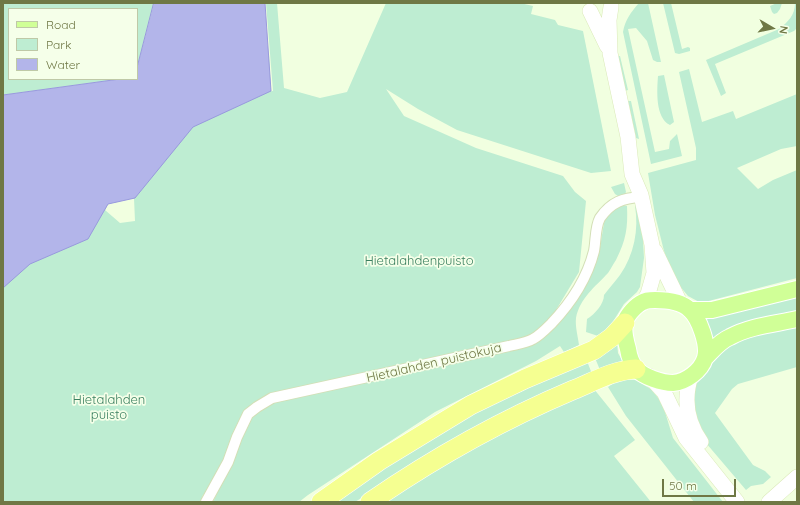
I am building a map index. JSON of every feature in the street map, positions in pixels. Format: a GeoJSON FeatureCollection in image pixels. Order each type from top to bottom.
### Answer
{"type":"FeatureCollection","features":[{"type":"Feature","properties":{"kind":"highway"},"geometry":{"type":"LineString","coordinates":[[321,502],[379,460],[471,405],[525,379],[580,356],[603,344],[625,323]]}},
{"type":"Feature","properties":{"kind":"highway"},"geometry":{"type":"LineString","coordinates":[[370,502],[410,475],[460,446],[545,402],[586,384],[635,372]]}},
{"type":"Feature","properties":{"kind":"main road"},"geometry":{"type":"LineString","coordinates":[[797,289],[712,310],[686,307],[667,300],[644,301],[628,316],[625,323],[625,340],[635,372],[666,382],[674,383],[691,376],[700,367],[706,357],[728,337],[740,332],[797,319]]}},
{"type":"Feature","properties":{"kind":"main road"},"geometry":{"type":"LineString","coordinates":[[686,307],[698,320],[703,332],[706,357]]}},
{"type":"Feature","properties":{"kind":"street"},"geometry":{"type":"LineString","coordinates":[[584,7],[597,13],[604,11],[612,5]]}},
{"type":"Feature","properties":{"kind":"street"},"geometry":{"type":"LineString","coordinates":[[612,5],[609,20],[610,52],[628,137],[632,174],[641,196],[652,246],[654,273],[648,294],[644,301]]}},
{"type":"Feature","properties":{"kind":"street"},"geometry":{"type":"LineString","coordinates":[[584,7],[610,52]]}},
{"type":"Feature","properties":{"kind":"street","name":"Hietalahden puistokuja"},"geometry":{"type":"LineString","coordinates":[[206,502],[228,462],[237,437],[248,414],[272,398],[509,346],[533,339],[546,329],[563,312],[577,291],[587,272],[594,250],[600,220],[618,201],[641,196]]}},
{"type":"Feature","properties":{"kind":"street"},"geometry":{"type":"LineString","coordinates":[[652,246],[686,307]]}},
{"type":"Feature","properties":{"kind":"street"},"geometry":{"type":"LineString","coordinates":[[635,372],[664,392],[686,438],[737,502]]}},
{"type":"Feature","properties":{"kind":"street"},"geometry":{"type":"LineString","coordinates":[[691,376],[687,387],[686,402],[691,425],[703,445],[746,502]]}},
{"type":"Feature","properties":{"kind":"street"},"geometry":{"type":"LineString","coordinates":[[769,502],[797,477]]}},
{"type":"Feature","properties":{"kind":"green space"},"geometry":{"type":"Polygon","coordinates":[[[3,3],[154,3],[138,64],[138,8],[8,8],[8,80],[113,80],[3,95],[3,3]]]}},
{"type":"Feature","properties":{"kind":"green space"},"geometry":{"type":"Polygon","coordinates":[[[266,3],[277,3],[284,88],[320,98],[347,92],[386,3],[520,3],[533,6],[531,14],[555,20],[558,25],[583,31],[611,171],[591,173],[457,130],[418,109],[386,89],[404,116],[476,148],[563,176],[575,192],[586,201],[579,272],[556,310],[558,324],[599,253],[605,217],[610,212],[622,205],[627,206],[626,234],[616,260],[608,273],[584,299],[578,311],[576,328],[579,345],[564,352],[560,346],[536,361],[435,412],[299,502],[213,502],[219,489],[203,495],[200,502],[3,502],[3,259],[269,55],[271,91],[273,91],[266,3]],[[134,198],[108,204],[105,210],[120,223],[135,221],[134,198]]]}},
{"type":"Feature","properties":{"kind":"green space"},"geometry":{"type":"Polygon","coordinates":[[[639,3],[648,3],[661,62],[653,60],[647,41],[636,28],[628,29],[655,152],[669,149],[670,141],[677,134],[682,156],[651,164],[623,32],[629,16],[639,3]]]}},
{"type":"Feature","properties":{"kind":"green space"},"geometry":{"type":"Polygon","coordinates":[[[663,3],[671,3],[682,49],[688,47],[690,48],[690,51],[679,54],[675,53],[663,3]]]}},
{"type":"Feature","properties":{"kind":"green space"},"geometry":{"type":"Polygon","coordinates":[[[777,3],[782,3],[780,9],[774,14],[770,6],[777,3]]]}},
{"type":"Feature","properties":{"kind":"green space"},"geometry":{"type":"Polygon","coordinates":[[[795,3],[797,3],[797,28],[794,31],[715,64],[726,93],[721,96],[706,60],[779,29],[790,18],[794,11],[795,3]]]}},
{"type":"Feature","properties":{"kind":"green space"},"geometry":{"type":"Polygon","coordinates":[[[618,56],[620,56],[628,90],[625,91],[618,56]]]}},
{"type":"Feature","properties":{"kind":"green space"},"geometry":{"type":"Polygon","coordinates":[[[689,69],[702,122],[733,111],[736,119],[797,94],[797,146],[781,149],[737,168],[758,189],[773,180],[797,170],[797,278],[701,303],[688,296],[674,279],[664,251],[655,215],[648,173],[696,160],[696,148],[679,72],[689,69]]]}},
{"type":"Feature","properties":{"kind":"green space"},"geometry":{"type":"Polygon","coordinates":[[[664,75],[674,122],[670,125],[662,116],[658,103],[658,76],[664,75]]]}},
{"type":"Feature","properties":{"kind":"green space"},"geometry":{"type":"Polygon","coordinates":[[[628,101],[631,101],[639,139],[636,138],[628,101]]]}},
{"type":"Feature","properties":{"kind":"green space"},"geometry":{"type":"Polygon","coordinates":[[[624,183],[626,192],[625,194],[618,196],[611,187],[624,183]]]}},
{"type":"Feature","properties":{"kind":"green space"},"geometry":{"type":"Polygon","coordinates":[[[637,202],[642,222],[644,258],[640,287],[637,292],[624,304],[607,331],[598,336],[586,332],[587,319],[598,308],[604,298],[604,295],[620,275],[629,259],[636,233],[635,206],[637,202]]]}},
{"type":"Feature","properties":{"kind":"green space"},"geometry":{"type":"Polygon","coordinates":[[[797,297],[797,313],[710,343],[705,320],[746,308],[797,297]]]}},
{"type":"Feature","properties":{"kind":"green space"},"geometry":{"type":"Polygon","coordinates":[[[797,322],[797,367],[738,384],[732,389],[715,413],[753,465],[765,471],[771,477],[763,484],[751,486],[746,490],[706,443],[694,424],[694,385],[705,374],[725,348],[741,336],[797,322]]]}},
{"type":"Feature","properties":{"kind":"green space"},"geometry":{"type":"Polygon","coordinates":[[[617,342],[618,353],[623,362],[600,370],[595,358],[617,342]]]}},
{"type":"Feature","properties":{"kind":"green space"},"geometry":{"type":"Polygon","coordinates":[[[587,361],[592,374],[424,458],[355,502],[333,502],[410,449],[485,408],[587,361]]]}},
{"type":"Feature","properties":{"kind":"green space"},"geometry":{"type":"Polygon","coordinates":[[[627,379],[635,380],[651,389],[659,399],[665,412],[673,438],[723,502],[694,502],[626,416],[608,387],[617,381],[627,379]]]}},
{"type":"Feature","properties":{"kind":"green space"},"geometry":{"type":"Polygon","coordinates":[[[594,389],[635,440],[614,456],[651,502],[381,502],[470,447],[594,389]]]}},
{"type":"Feature","properties":{"kind":"water"},"geometry":{"type":"Polygon","coordinates":[[[154,3],[265,3],[271,91],[193,127],[135,198],[108,204],[88,239],[30,264],[3,288],[3,95],[113,80],[138,80],[138,64],[154,3]]]}},
{"type":"Feature","properties":{"kind":"park label","name":"Hietalahdenpuisto"},"geometry":{"type":"Point","coordinates":[419,261]}},
{"type":"Feature","properties":{"kind":"park label","name":"Hietalahden puisto"},"geometry":{"type":"Point","coordinates":[109,408]}}]}
